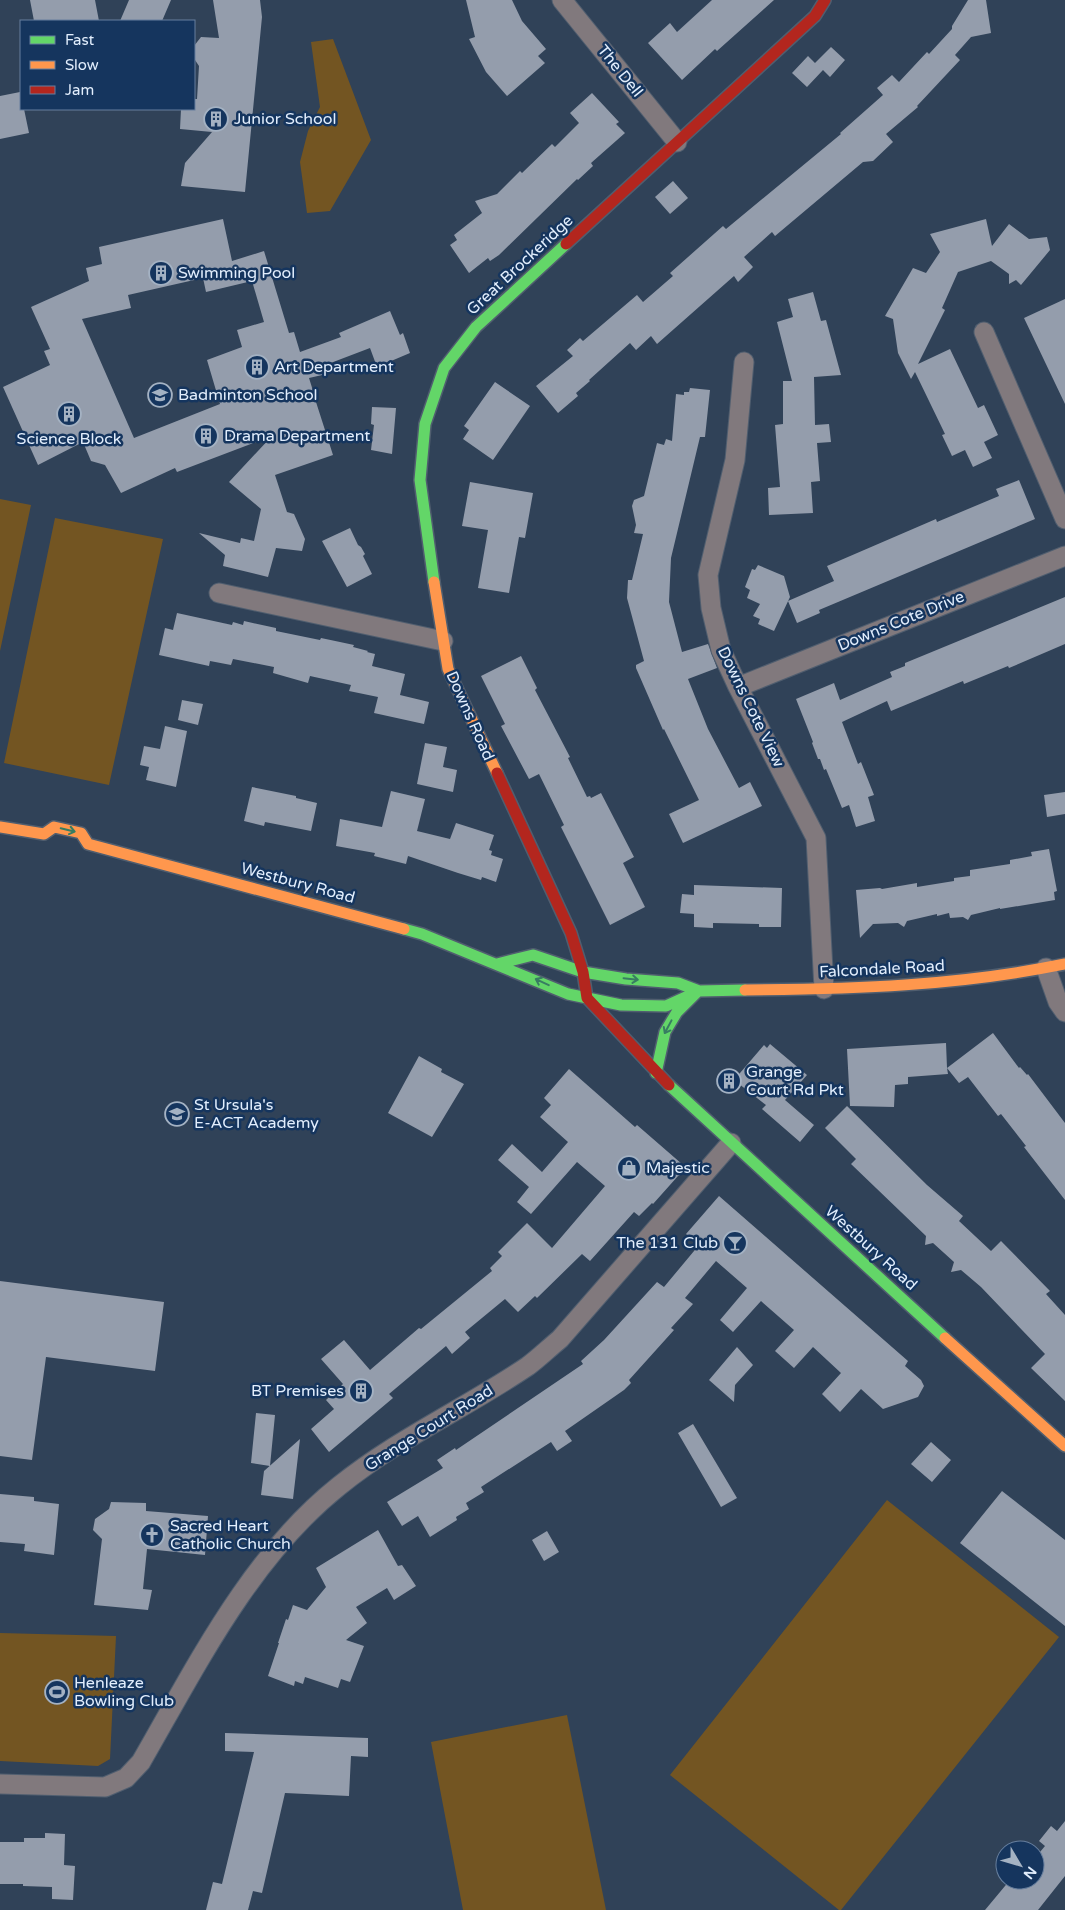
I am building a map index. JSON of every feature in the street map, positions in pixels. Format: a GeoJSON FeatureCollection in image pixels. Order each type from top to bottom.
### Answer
{"type":"FeatureCollection","features":[{"type":"Feature","properties":{"kind":"main road","name":"Great Brockeridge"},"geometry":{"type":"LineString","coordinates":[[444,641],[420,480],[424,424],[444,368],[476,327],[815,16],[825,0]]}},
{"type":"Feature","properties":{"kind":"main road","name":"Downs Road"},"geometry":{"type":"LineString","coordinates":[[444,641],[448,669],[571,933],[583,972],[588,998]]}},
{"type":"Feature","properties":{"kind":"main road","name":"Westbury Road"},"geometry":{"type":"LineString","coordinates":[[0,827],[44,834],[54,827],[81,833],[88,844],[422,934],[568,994],[621,1005],[666,1006],[699,991]]}},
{"type":"Feature","properties":{"kind":"main road"},"geometry":{"type":"LineString","coordinates":[[44,834],[49,845]]}},
{"type":"Feature","properties":{"kind":"main road"},"geometry":{"type":"LineString","coordinates":[[77,852],[88,844]]}},
{"type":"Feature","properties":{"kind":"main road"},"geometry":{"type":"LineString","coordinates":[[497,964],[533,954],[583,972],[626,979],[678,983],[699,991],[677,1012],[665,1032],[656,1073]]}},
{"type":"Feature","properties":{"kind":"main road","name":"Falcondale Road"},"geometry":{"type":"LineString","coordinates":[[699,991],[941,984],[1065,964]]}},
{"type":"Feature","properties":{"kind":"main road","name":"Westbury Road"},"geometry":{"type":"LineString","coordinates":[[588,998],[656,1073],[1065,1446]]}},
{"type":"Feature","properties":{"kind":"street","name":"The Dell"},"geometry":{"type":"LineString","coordinates":[[562,0],[677,142]]}},
{"type":"Feature","properties":{"kind":"street"},"geometry":{"type":"LineString","coordinates":[[984,332],[1065,519]]}},
{"type":"Feature","properties":{"kind":"street","name":"Downs Cote View"},"geometry":{"type":"LineString","coordinates":[[744,362],[735,460],[708,575],[711,608],[721,650],[738,687],[816,838],[824,988]]}},
{"type":"Feature","properties":{"kind":"street","name":"Downs Cote Drive"},"geometry":{"type":"LineString","coordinates":[[738,687],[1065,556]]}},
{"type":"Feature","properties":{"kind":"street"},"geometry":{"type":"LineString","coordinates":[[219,593],[444,641]]}},
{"type":"Feature","properties":{"kind":"street"},"geometry":{"type":"LineString","coordinates":[[1046,968],[1058,1002],[1065,1012]]}},
{"type":"Feature","properties":{"kind":"street","name":"Grange Court Road"},"geometry":{"type":"LineString","coordinates":[[0,1784],[105,1787],[126,1778],[141,1762],[223,1623],[268,1558],[305,1515],[394,1446],[529,1365],[560,1340],[731,1142]]}},
{"type":"Feature","properties":{"kind":"shaded area"},"geometry":{"type":"Polygon","coordinates":[[[333,39],[371,140],[330,211],[307,213],[300,162],[308,131],[320,107],[311,42],[333,39]]]}},
{"type":"Feature","properties":{"kind":"shaded area"},"geometry":{"type":"Polygon","coordinates":[[[0,499],[31,505],[0,651],[0,499]]]}},
{"type":"Feature","properties":{"kind":"shaded area"},"geometry":{"type":"Polygon","coordinates":[[[55,518],[163,539],[109,785],[4,763],[55,518]]]}},
{"type":"Feature","properties":{"kind":"shaded area"},"geometry":{"type":"Polygon","coordinates":[[[887,1500],[1059,1637],[841,1910],[839,1910],[670,1775],[887,1500]]]}},
{"type":"Feature","properties":{"kind":"shaded area","name":"Henleaze Bowling Club"},"geometry":{"type":"Polygon","coordinates":[[[0,1633],[116,1636],[110,1759],[98,1766],[0,1761],[0,1633]]]}},
{"type":"Feature","properties":{"kind":"shaded area"},"geometry":{"type":"Polygon","coordinates":[[[567,1715],[606,1910],[463,1910],[431,1742],[567,1715]]]}},
{"type":"Feature","properties":{"kind":"building"},"geometry":{"type":"Polygon","coordinates":[[[30,0],[95,0],[99,20],[34,20],[30,0]]]}},
{"type":"Feature","properties":{"kind":"building"},"geometry":{"type":"Polygon","coordinates":[[[129,0],[171,0],[162,20],[120,20],[129,0]]]}},
{"type":"Feature","properties":{"kind":"building","name":"Junior School"},"geometry":{"type":"Polygon","coordinates":[[[213,0],[260,0],[262,17],[245,192],[181,186],[185,163],[212,132],[180,129],[181,110],[195,110],[195,99],[197,99],[199,66],[195,60],[195,45],[201,37],[219,38],[213,0]]]}},
{"type":"Feature","properties":{"kind":"building"},"geometry":{"type":"Polygon","coordinates":[[[466,0],[512,0],[522,21],[546,49],[538,56],[545,63],[507,96],[486,72],[469,39],[475,37],[466,0]]]}},
{"type":"Feature","properties":{"kind":"building"},"geometry":{"type":"Polygon","coordinates":[[[712,0],[774,0],[717,51],[715,49],[682,80],[648,43],[670,23],[677,32],[712,0]]]}},
{"type":"Feature","properties":{"kind":"building"},"geometry":{"type":"Polygon","coordinates":[[[968,0],[986,0],[991,33],[971,37],[955,55],[960,60],[918,107],[886,134],[893,142],[873,161],[863,162],[775,236],[772,232],[744,257],[753,267],[738,282],[734,276],[657,344],[651,336],[636,350],[630,343],[589,380],[576,393],[578,396],[558,413],[536,386],[573,356],[567,350],[580,338],[583,341],[637,295],[643,302],[673,276],[670,273],[723,226],[726,229],[841,134],[883,95],[877,88],[892,75],[899,82],[927,52],[929,54],[952,29],[968,0]]]}},
{"type":"Feature","properties":{"kind":"building"},"geometry":{"type":"Polygon","coordinates":[[[831,47],[845,60],[830,77],[823,70],[807,87],[792,73],[808,56],[815,63],[831,47]]]}},
{"type":"Feature","properties":{"kind":"building"},"geometry":{"type":"Polygon","coordinates":[[[20,92],[20,110],[24,110],[29,133],[0,139],[0,96],[20,92]]]}},
{"type":"Feature","properties":{"kind":"building"},"geometry":{"type":"Polygon","coordinates":[[[592,93],[619,122],[616,124],[625,133],[591,163],[593,166],[577,179],[499,255],[490,261],[488,258],[469,273],[450,245],[457,240],[454,235],[482,213],[475,201],[497,194],[520,171],[522,173],[552,144],[555,147],[579,123],[570,113],[592,93]]]}},
{"type":"Feature","properties":{"kind":"building"},"geometry":{"type":"Polygon","coordinates":[[[673,181],[688,198],[670,214],[655,197],[673,181]]]}},
{"type":"Feature","properties":{"kind":"building"},"geometry":{"type":"Polygon","coordinates":[[[223,219],[232,261],[264,251],[289,333],[294,332],[300,352],[341,337],[339,333],[390,311],[400,335],[403,333],[410,353],[377,367],[370,348],[328,364],[331,373],[309,378],[314,394],[298,401],[316,402],[333,455],[275,475],[287,512],[294,514],[305,539],[302,551],[276,548],[268,577],[223,566],[225,555],[199,533],[240,543],[241,538],[254,541],[261,509],[229,482],[272,436],[177,472],[175,468],[121,493],[105,465],[91,461],[83,442],[38,465],[3,387],[50,365],[44,351],[50,349],[31,307],[89,281],[86,268],[102,264],[99,247],[223,219]],[[203,278],[128,295],[131,308],[82,319],[134,438],[220,404],[207,360],[242,347],[237,330],[264,322],[252,281],[206,292],[203,278]]]}},
{"type":"Feature","properties":{"kind":"building"},"geometry":{"type":"Polygon","coordinates":[[[986,219],[992,246],[1009,224],[1029,239],[1047,237],[1050,250],[1021,285],[1016,280],[1009,284],[1009,274],[991,261],[958,272],[942,308],[945,310],[918,364],[950,349],[978,408],[984,405],[998,435],[984,442],[992,458],[973,467],[965,450],[952,456],[942,435],[945,434],[915,372],[911,379],[898,353],[893,319],[885,316],[913,268],[926,273],[940,252],[930,234],[986,219]]]}},
{"type":"Feature","properties":{"kind":"building"},"geometry":{"type":"Polygon","coordinates":[[[813,292],[821,321],[826,320],[841,375],[814,377],[815,425],[829,424],[831,442],[817,443],[820,481],[811,482],[813,513],[769,515],[768,488],[780,487],[775,425],[783,424],[783,381],[792,381],[777,322],[793,317],[788,299],[813,292]]]}},
{"type":"Feature","properties":{"kind":"building"},"geometry":{"type":"Polygon","coordinates":[[[1065,299],[1065,404],[1024,318],[1065,299]]]}},
{"type":"Feature","properties":{"kind":"building"},"geometry":{"type":"Polygon","coordinates":[[[495,382],[530,406],[493,460],[463,439],[469,430],[464,426],[495,382]]]}},
{"type":"Feature","properties":{"kind":"building"},"geometry":{"type":"Polygon","coordinates":[[[690,388],[710,390],[705,437],[700,437],[671,558],[669,602],[682,652],[708,644],[717,668],[688,679],[708,729],[739,788],[750,782],[762,806],[683,843],[669,814],[699,800],[663,730],[636,668],[636,665],[644,661],[627,598],[628,580],[632,580],[643,534],[634,533],[636,525],[632,506],[634,500],[644,496],[657,443],[664,445],[666,439],[672,441],[676,394],[684,395],[684,392],[689,392],[690,388]]]}},
{"type":"Feature","properties":{"kind":"building"},"geometry":{"type":"Polygon","coordinates":[[[372,407],[396,408],[392,454],[371,450],[374,425],[371,424],[372,407]]]}},
{"type":"Feature","properties":{"kind":"building"},"geometry":{"type":"Polygon","coordinates":[[[1019,480],[1035,519],[819,610],[820,613],[797,623],[788,601],[834,581],[827,566],[936,519],[937,522],[999,496],[996,489],[1019,480]]]}},
{"type":"Feature","properties":{"kind":"building"},"geometry":{"type":"Polygon","coordinates":[[[470,482],[533,493],[525,538],[519,537],[509,593],[478,588],[488,530],[462,526],[470,482]]]}},
{"type":"Feature","properties":{"kind":"building"},"geometry":{"type":"Polygon","coordinates":[[[350,528],[358,545],[365,554],[363,556],[372,574],[347,587],[322,541],[350,528]]]}},
{"type":"Feature","properties":{"kind":"building"},"geometry":{"type":"Polygon","coordinates":[[[758,565],[784,576],[790,597],[774,631],[758,624],[760,619],[753,616],[760,604],[747,598],[750,590],[745,587],[752,569],[755,570],[758,565]]]}},
{"type":"Feature","properties":{"kind":"building"},"geometry":{"type":"Polygon","coordinates":[[[1065,597],[1065,644],[1009,668],[1008,666],[964,684],[963,681],[891,711],[887,701],[842,722],[858,764],[861,762],[874,795],[868,797],[875,821],[856,827],[849,805],[842,808],[826,769],[824,770],[820,759],[818,759],[796,699],[834,683],[840,700],[892,677],[890,672],[905,666],[905,663],[1065,597]]]}},
{"type":"Feature","properties":{"kind":"building"},"geometry":{"type":"Polygon","coordinates":[[[177,613],[232,625],[233,622],[243,625],[244,621],[276,628],[276,631],[354,645],[353,647],[375,654],[372,666],[405,674],[400,695],[429,702],[424,724],[374,713],[378,697],[349,691],[351,685],[310,676],[308,683],[273,673],[274,667],[233,659],[231,665],[210,661],[209,666],[159,655],[165,628],[173,630],[177,613]]]}},
{"type":"Feature","properties":{"kind":"building"},"geometry":{"type":"Polygon","coordinates":[[[521,656],[537,688],[535,690],[570,757],[568,758],[587,797],[590,796],[591,798],[601,793],[634,857],[623,863],[645,907],[610,925],[561,827],[564,825],[539,774],[529,779],[501,726],[505,724],[481,676],[521,656]]]}},
{"type":"Feature","properties":{"kind":"building"},"geometry":{"type":"Polygon","coordinates":[[[182,700],[203,704],[198,725],[178,720],[182,700]]]}},
{"type":"Feature","properties":{"kind":"building"},"geometry":{"type":"Polygon","coordinates":[[[165,726],[187,731],[176,787],[146,780],[149,767],[140,765],[144,746],[160,749],[165,726]]]}},
{"type":"Feature","properties":{"kind":"building"},"geometry":{"type":"Polygon","coordinates":[[[425,743],[447,747],[443,767],[457,770],[453,792],[417,784],[425,743]]]}},
{"type":"Feature","properties":{"kind":"building"},"geometry":{"type":"Polygon","coordinates":[[[252,787],[296,796],[296,798],[317,803],[311,831],[265,822],[264,826],[244,821],[252,787]]]}},
{"type":"Feature","properties":{"kind":"building"},"geometry":{"type":"Polygon","coordinates":[[[391,791],[425,799],[417,831],[450,839],[456,823],[494,835],[489,850],[492,851],[491,855],[503,859],[496,882],[482,877],[481,880],[408,856],[406,864],[374,856],[375,853],[336,846],[340,819],[382,827],[391,791]]]}},
{"type":"Feature","properties":{"kind":"building"},"geometry":{"type":"Polygon","coordinates":[[[1065,792],[1065,814],[1047,817],[1044,795],[1065,792]]]}},
{"type":"Feature","properties":{"kind":"building"},"geometry":{"type":"Polygon","coordinates":[[[1049,849],[1057,891],[1054,892],[1055,900],[1000,908],[971,915],[968,920],[963,917],[950,918],[949,913],[907,921],[904,927],[898,923],[873,924],[860,938],[856,890],[882,889],[917,883],[917,887],[954,881],[954,878],[970,876],[970,870],[1010,864],[1010,860],[1032,856],[1031,852],[1049,849]]]}},
{"type":"Feature","properties":{"kind":"building"},"geometry":{"type":"Polygon","coordinates":[[[694,885],[782,888],[781,927],[759,927],[759,924],[713,923],[713,928],[694,927],[694,914],[680,913],[682,894],[694,895],[694,885]]]}},
{"type":"Feature","properties":{"kind":"building"},"geometry":{"type":"Polygon","coordinates":[[[993,1033],[1019,1068],[1028,1074],[1065,1123],[1065,1200],[1001,1114],[998,1116],[968,1077],[959,1083],[947,1068],[993,1033]]]}},
{"type":"Feature","properties":{"kind":"building"},"geometry":{"type":"Polygon","coordinates":[[[946,1043],[948,1074],[908,1077],[908,1084],[895,1085],[894,1107],[850,1106],[847,1049],[946,1043]]]}},
{"type":"Feature","properties":{"kind":"building"},"geometry":{"type":"Polygon","coordinates":[[[770,1044],[807,1075],[785,1100],[814,1125],[800,1142],[762,1109],[766,1105],[734,1080],[764,1045],[767,1048],[770,1044]]]}},
{"type":"Feature","properties":{"kind":"building"},"geometry":{"type":"Polygon","coordinates":[[[419,1056],[442,1069],[441,1072],[464,1084],[432,1137],[388,1113],[419,1056]]]}},
{"type":"Feature","properties":{"kind":"building"},"geometry":{"type":"Polygon","coordinates":[[[569,1069],[635,1127],[637,1125],[690,1171],[678,1176],[653,1204],[639,1216],[634,1212],[590,1261],[582,1254],[537,1298],[535,1296],[518,1312],[505,1299],[465,1332],[470,1338],[452,1354],[446,1346],[389,1394],[393,1398],[329,1452],[311,1429],[334,1409],[326,1400],[343,1384],[321,1359],[344,1340],[370,1370],[419,1328],[421,1329],[492,1271],[490,1268],[502,1256],[498,1252],[527,1223],[552,1248],[605,1186],[577,1162],[531,1214],[517,1202],[529,1187],[498,1160],[512,1144],[542,1172],[568,1142],[540,1117],[551,1105],[544,1098],[569,1069]]]}},
{"type":"Feature","properties":{"kind":"building"},"geometry":{"type":"Polygon","coordinates":[[[847,1106],[927,1185],[963,1216],[959,1221],[991,1251],[1001,1241],[1050,1291],[1046,1294],[1065,1315],[1065,1401],[1031,1368],[1045,1354],[981,1287],[961,1270],[951,1272],[954,1262],[933,1243],[925,1245],[926,1236],[851,1164],[856,1159],[825,1128],[847,1106]]]}},
{"type":"Feature","properties":{"kind":"building"},"geometry":{"type":"Polygon","coordinates":[[[719,1196],[908,1361],[905,1366],[921,1380],[924,1386],[918,1397],[883,1409],[861,1389],[840,1412],[822,1394],[841,1373],[813,1347],[794,1368],[775,1351],[794,1330],[761,1301],[733,1332],[720,1320],[747,1288],[716,1261],[685,1298],[693,1304],[671,1328],[674,1330],[629,1380],[631,1383],[624,1390],[565,1431],[572,1441],[557,1451],[551,1442],[481,1487],[484,1492],[466,1503],[469,1509],[456,1517],[457,1520],[430,1537],[418,1516],[402,1526],[387,1502],[443,1468],[437,1460],[455,1448],[456,1450],[583,1364],[581,1361],[604,1340],[657,1282],[664,1287],[699,1245],[686,1234],[719,1196]]]}},
{"type":"Feature","properties":{"kind":"building"},"geometry":{"type":"Polygon","coordinates":[[[0,1281],[164,1302],[155,1371],[46,1357],[32,1460],[0,1456],[0,1281]]]}},
{"type":"Feature","properties":{"kind":"building"},"geometry":{"type":"Polygon","coordinates":[[[737,1347],[753,1365],[735,1385],[734,1402],[709,1380],[737,1347]]]}},
{"type":"Feature","properties":{"kind":"building"},"geometry":{"type":"Polygon","coordinates":[[[256,1413],[275,1415],[270,1466],[251,1463],[256,1413]]]}},
{"type":"Feature","properties":{"kind":"building"},"geometry":{"type":"Polygon","coordinates":[[[693,1424],[737,1498],[721,1507],[678,1433],[693,1424]]]}},
{"type":"Feature","properties":{"kind":"building"},"geometry":{"type":"Polygon","coordinates":[[[300,1439],[293,1499],[261,1495],[264,1471],[300,1439]]]}},
{"type":"Feature","properties":{"kind":"building"},"geometry":{"type":"Polygon","coordinates":[[[931,1442],[951,1460],[932,1482],[911,1464],[931,1442]]]}},
{"type":"Feature","properties":{"kind":"building"},"geometry":{"type":"Polygon","coordinates":[[[1002,1491],[1065,1540],[1065,1626],[960,1543],[1002,1491]]]}},
{"type":"Feature","properties":{"kind":"building"},"geometry":{"type":"Polygon","coordinates":[[[0,1494],[34,1497],[34,1501],[59,1504],[54,1555],[24,1551],[25,1544],[0,1542],[0,1494]]]}},
{"type":"Feature","properties":{"kind":"building","name":"Sacred Heart Catholic Church"},"geometry":{"type":"Polygon","coordinates":[[[111,1502],[146,1503],[146,1511],[208,1516],[205,1555],[147,1549],[143,1589],[152,1590],[148,1610],[94,1605],[102,1539],[93,1530],[95,1519],[109,1509],[111,1502]]]}},
{"type":"Feature","properties":{"kind":"building"},"geometry":{"type":"Polygon","coordinates":[[[378,1530],[398,1566],[402,1565],[416,1586],[394,1600],[387,1588],[356,1607],[367,1623],[346,1640],[364,1646],[350,1682],[341,1679],[338,1688],[305,1677],[303,1684],[295,1681],[294,1686],[268,1676],[286,1619],[288,1620],[293,1605],[307,1610],[326,1587],[316,1568],[378,1530]]]}},
{"type":"Feature","properties":{"kind":"building"},"geometry":{"type":"Polygon","coordinates":[[[547,1531],[559,1552],[544,1561],[532,1540],[547,1531]]]}},
{"type":"Feature","properties":{"kind":"building"},"geometry":{"type":"Polygon","coordinates":[[[225,1733],[368,1738],[368,1757],[351,1756],[349,1796],[285,1793],[262,1893],[253,1891],[248,1910],[206,1910],[213,1882],[222,1884],[254,1752],[225,1751],[225,1733]]]}},
{"type":"Feature","properties":{"kind":"building"},"geometry":{"type":"Polygon","coordinates":[[[1065,1821],[1065,1876],[1038,1910],[985,1910],[1002,1890],[1045,1890],[1045,1840],[1040,1840],[1051,1826],[1057,1831],[1065,1821]]]}},
{"type":"Feature","properties":{"kind":"building"},"geometry":{"type":"Polygon","coordinates":[[[45,1833],[65,1834],[64,1865],[75,1866],[73,1900],[52,1899],[52,1887],[0,1884],[0,1842],[24,1842],[24,1838],[45,1838],[45,1833]]]}},
{"type":"Feature","properties":{"kind":"traffic: fast"},"geometry":{"type":"LineString","coordinates":[[434,582],[420,480],[425,424],[444,368],[476,327],[566,244]]}},
{"type":"Feature","properties":{"kind":"traffic: fast"},"geometry":{"type":"LineString","coordinates":[[404,929],[422,934],[568,994],[621,1005],[666,1006],[699,991]]}},
{"type":"Feature","properties":{"kind":"traffic: fast"},"geometry":{"type":"LineString","coordinates":[[497,964],[533,955],[583,972],[626,979],[678,983],[699,991],[745,990]]}},
{"type":"Feature","properties":{"kind":"traffic: fast"},"geometry":{"type":"LineString","coordinates":[[656,1073],[665,1032],[677,1012],[698,991]]}},
{"type":"Feature","properties":{"kind":"traffic: fast"},"geometry":{"type":"LineString","coordinates":[[669,1085],[945,1338]]}},
{"type":"Feature","properties":{"kind":"traffic: slow"},"geometry":{"type":"LineString","coordinates":[[434,582],[448,669],[497,773]]}},
{"type":"Feature","properties":{"kind":"traffic: slow"},"geometry":{"type":"LineString","coordinates":[[0,827],[44,834],[54,827],[81,833],[88,844],[404,929]]}},
{"type":"Feature","properties":{"kind":"traffic: slow"},"geometry":{"type":"LineString","coordinates":[[745,990],[826,989],[945,982],[1065,964]]}},
{"type":"Feature","properties":{"kind":"traffic: slow"},"geometry":{"type":"LineString","coordinates":[[945,1338],[1065,1446]]}},
{"type":"Feature","properties":{"kind":"traffic: jam"},"geometry":{"type":"LineString","coordinates":[[566,244],[815,16],[825,0]]}},
{"type":"Feature","properties":{"kind":"traffic: jam"},"geometry":{"type":"LineString","coordinates":[[497,773],[571,933],[583,972],[587,998],[669,1085]]}},
{"type":"Feature","properties":{"kind":"place","name":"Junior School"},"geometry":{"type":"Point","coordinates":[216,119]}},
{"type":"Feature","properties":{"kind":"place","name":"Swimming Pool"},"geometry":{"type":"Point","coordinates":[161,273]}},
{"type":"Feature","properties":{"kind":"place","name":"Art Department"},"geometry":{"type":"Point","coordinates":[257,367]}},
{"type":"Feature","properties":{"kind":"place","name":"Badminton School"},"geometry":{"type":"Point","coordinates":[160,395]}},
{"type":"Feature","properties":{"kind":"place","name":"Science Block"},"geometry":{"type":"Point","coordinates":[69,414]}},
{"type":"Feature","properties":{"kind":"place","name":"Drama Department"},"geometry":{"type":"Point","coordinates":[206,436]}},
{"type":"Feature","properties":{"kind":"place","name":"Grange Court Rd Pkt"},"geometry":{"type":"Point","coordinates":[729,1081]}},
{"type":"Feature","properties":{"kind":"place","name":"St Ursula's E-ACT Academy"},"geometry":{"type":"Point","coordinates":[177,1114]}},
{"type":"Feature","properties":{"kind":"place","name":"Majestic"},"geometry":{"type":"Point","coordinates":[629,1168]}},
{"type":"Feature","properties":{"kind":"place","name":"The 131 Club"},"geometry":{"type":"Point","coordinates":[735,1243]}},
{"type":"Feature","properties":{"kind":"place","name":"BT Premises"},"geometry":{"type":"Point","coordinates":[361,1391]}},
{"type":"Feature","properties":{"kind":"place","name":"Sacred Heart Catholic Church"},"geometry":{"type":"Point","coordinates":[152,1535]}},
{"type":"Feature","properties":{"kind":"place","name":"Henleaze Bowling Club"},"geometry":{"type":"Point","coordinates":[57,1692]}}]}
